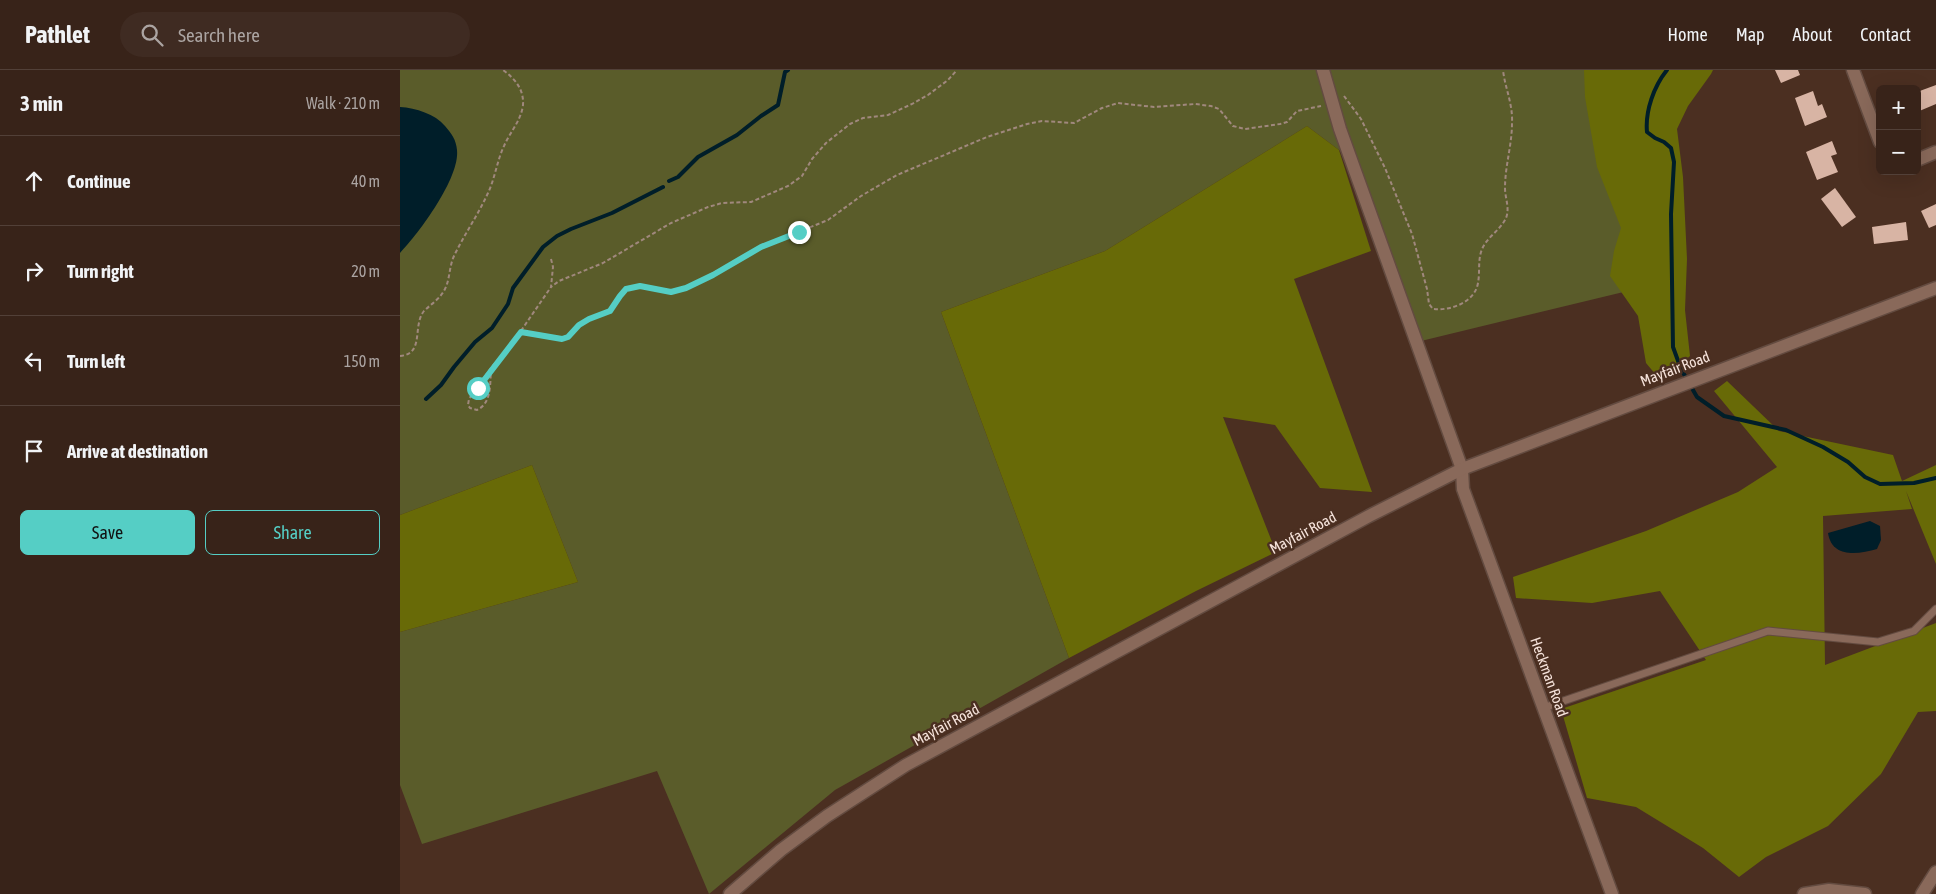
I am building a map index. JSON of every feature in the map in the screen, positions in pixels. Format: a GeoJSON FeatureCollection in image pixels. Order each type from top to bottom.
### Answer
{"type":"FeatureCollection","features":[{"type":"Feature","properties":{"kind":"street","name":"Heckman Road"},"geometry":{"type":"LineString","coordinates":[[1323,70],[1340,129],[1462,469],[1463,489],[1612,894]]}},
{"type":"Feature","properties":{"kind":"street"},"geometry":{"type":"LineString","coordinates":[[1853,70],[1876,131]]}},
{"type":"Feature","properties":{"kind":"street"},"geometry":{"type":"LineString","coordinates":[[1921,158],[1936,152]]}},
{"type":"Feature","properties":{"kind":"street","name":"Mayfair Road"},"geometry":{"type":"LineString","coordinates":[[730,894],[781,850],[827,816],[906,765],[1369,516],[1462,469],[1936,288]]}},
{"type":"Feature","properties":{"kind":"street"},"geometry":{"type":"LineString","coordinates":[[1922,894],[1936,872]]}},
{"type":"Feature","properties":{"kind":"street"},"geometry":{"type":"LineString","coordinates":[[1804,894],[1829,890],[1864,894]]}},
{"type":"Feature","properties":{"kind":"lane"},"geometry":{"type":"LineString","coordinates":[[1543,708],[1768,631],[1878,642],[1914,631],[1936,609]]}},
{"type":"Feature","properties":{"kind":"path"},"geometry":{"type":"LineString","coordinates":[[400,356],[407,356],[413,352],[416,345],[419,319],[446,287],[454,257],[487,196],[504,146],[522,112],[523,102],[519,86],[503,70]]}},
{"type":"Feature","properties":{"kind":"path"},"geometry":{"type":"LineString","coordinates":[[491,368],[489,394],[485,404],[477,410],[470,408],[468,405],[469,399],[491,368],[521,332],[551,287],[559,281],[603,263],[671,223],[708,207],[722,203],[740,204],[751,202],[788,186],[802,176],[812,159],[826,143],[850,124],[863,118],[888,115],[912,104],[928,95],[956,70]]}},
{"type":"Feature","properties":{"kind":"path"},"geometry":{"type":"LineString","coordinates":[[1344,96],[1361,119],[1385,168],[1412,234],[1427,289],[1429,304],[1433,309],[1441,310],[1460,305],[1468,300],[1476,291],[1481,250],[1506,219],[1508,210],[1506,177],[1512,108],[1503,70]]}},
{"type":"Feature","properties":{"kind":"path"},"geometry":{"type":"LineString","coordinates":[[521,332],[553,339],[568,337],[579,325],[610,311],[626,289],[640,286],[671,292],[686,288],[713,275],[761,247],[828,220],[861,196],[897,175],[987,137],[1027,124],[1042,121],[1074,123],[1102,108],[1118,103],[1154,107],[1195,104],[1219,109],[1234,126],[1245,129],[1287,122],[1297,111],[1321,106]]}},
{"type":"Feature","properties":{"kind":"path"},"geometry":{"type":"LineString","coordinates":[[551,259],[553,267],[551,287]]}},
{"type":"Feature","properties":{"kind":"green space"},"geometry":{"type":"Polygon","coordinates":[[[400,70],[1646,70],[1665,282],[1421,341],[1359,165],[1307,126],[1105,251],[941,312],[1069,658],[835,790],[709,894],[657,771],[422,844],[400,785],[400,632],[578,582],[532,465],[400,515],[400,70]]]}},
{"type":"Feature","properties":{"kind":"shaded area"},"geometry":{"type":"Polygon","coordinates":[[[1584,70],[1713,70],[1688,106],[1677,129],[1683,177],[1687,259],[1685,310],[1690,356],[1661,381],[1646,363],[1638,316],[1610,276],[1614,251],[1621,228],[1597,167],[1585,97],[1584,70]]]}},
{"type":"Feature","properties":{"kind":"shaded area"},"geometry":{"type":"Polygon","coordinates":[[[1307,126],[1339,150],[1371,251],[1294,279],[1372,492],[1320,488],[1275,425],[1223,417],[1276,552],[1196,591],[1069,658],[941,312],[1105,251],[1307,126]]]}},
{"type":"Feature","properties":{"kind":"shaded area"},"geometry":{"type":"Polygon","coordinates":[[[1727,381],[1779,431],[1893,455],[1902,481],[1936,465],[1936,564],[1906,491],[1912,509],[1823,516],[1825,665],[1936,623],[1936,711],[1918,712],[1881,774],[1828,826],[1766,857],[1739,877],[1703,848],[1636,807],[1587,798],[1561,709],[1706,660],[1660,591],[1592,603],[1516,598],[1513,577],[1646,531],[1738,492],[1777,467],[1714,391],[1727,381]]]}},
{"type":"Feature","properties":{"kind":"shaded area"},"geometry":{"type":"Polygon","coordinates":[[[532,465],[578,582],[400,632],[400,515],[532,465]]]}},
{"type":"Feature","properties":{"kind":"water"},"geometry":{"type":"Polygon","coordinates":[[[400,107],[419,110],[436,118],[452,134],[457,150],[456,162],[445,190],[427,219],[400,253],[400,107]]]}},
{"type":"Feature","properties":{"kind":"water"},"geometry":{"type":"Polygon","coordinates":[[[1870,521],[1880,526],[1881,540],[1877,549],[1847,553],[1835,547],[1831,541],[1828,533],[1870,521]]]}},
{"type":"Feature","properties":{"kind":"building"},"geometry":{"type":"Polygon","coordinates":[[[1775,70],[1798,70],[1800,75],[1781,83],[1775,70]]]}},
{"type":"Feature","properties":{"kind":"building"},"geometry":{"type":"Polygon","coordinates":[[[1936,85],[1936,104],[1921,110],[1921,91],[1936,85]]]}},
{"type":"Feature","properties":{"kind":"building"},"geometry":{"type":"Polygon","coordinates":[[[1813,91],[1818,106],[1822,104],[1827,117],[1805,126],[1795,98],[1813,91]]]}},
{"type":"Feature","properties":{"kind":"building"},"geometry":{"type":"Polygon","coordinates":[[[1832,141],[1837,154],[1831,156],[1838,172],[1817,180],[1806,152],[1832,141]]]}},
{"type":"Feature","properties":{"kind":"building"},"geometry":{"type":"Polygon","coordinates":[[[1835,188],[1856,217],[1842,227],[1821,199],[1835,188]]]}},
{"type":"Feature","properties":{"kind":"building"},"geometry":{"type":"Polygon","coordinates":[[[1936,204],[1936,225],[1929,228],[1921,211],[1936,204]]]}},
{"type":"Feature","properties":{"kind":"building"},"geometry":{"type":"Polygon","coordinates":[[[1906,222],[1908,240],[1874,244],[1872,227],[1906,222]]]}},
{"type":"Feature","properties":{"kind":"waterway"},"geometry":{"type":"LineString","coordinates":[[669,181],[678,177],[698,157],[737,135],[778,105],[785,72],[788,70]]}},
{"type":"Feature","properties":{"kind":"waterway"},"geometry":{"type":"LineString","coordinates":[[1667,70],[1658,83],[1651,99],[1647,116],[1647,132],[1671,148],[1674,162],[1671,214],[1673,347],[1681,369],[1697,397],[1724,416],[1786,430],[1823,447],[1848,462],[1865,477],[1880,484],[1914,483],[1936,478]]}},
{"type":"Feature","properties":{"kind":"waterway"},"geometry":{"type":"LineString","coordinates":[[426,399],[441,385],[475,342],[492,328],[508,304],[513,288],[543,247],[557,236],[612,213],[663,187]]}},
{"type":"Feature","properties":{"kind":"route"},"geometry":{"type":"LineString","coordinates":[[478,388],[491,368],[521,332],[553,339],[568,337],[579,325],[610,311],[626,289],[640,286],[671,292],[686,288],[779,238],[799,232]]}}]}
